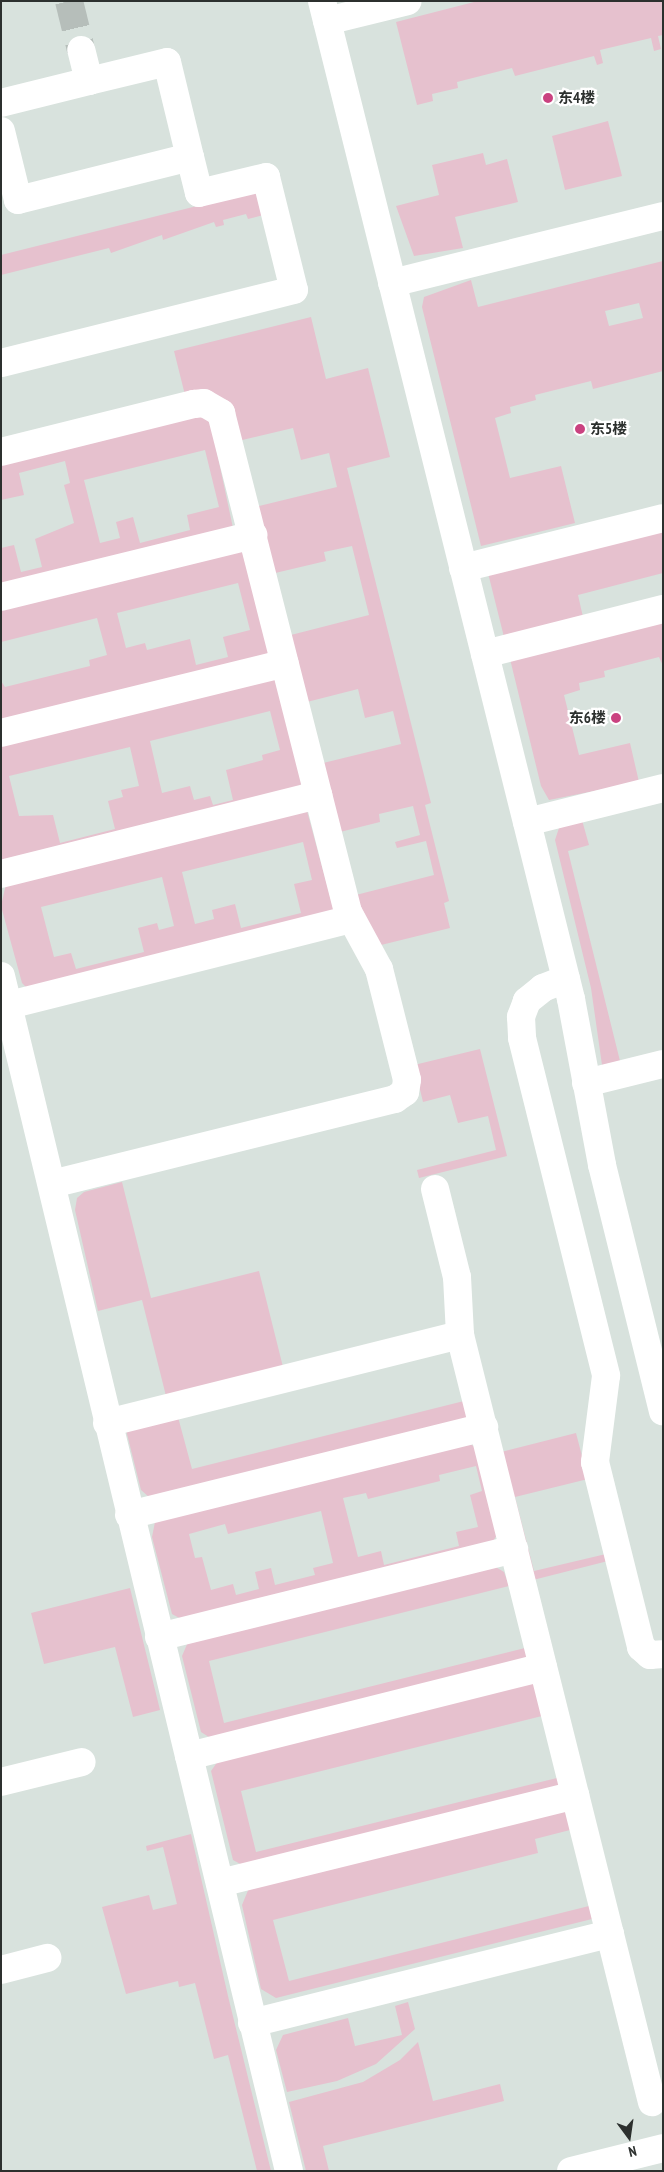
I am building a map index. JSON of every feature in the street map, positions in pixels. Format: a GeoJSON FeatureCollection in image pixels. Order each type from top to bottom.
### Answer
{"type":"FeatureCollection","features":[{"type":"Feature","properties":{"kind":"street"},"geometry":{"type":"LineString","coordinates":[[408,1],[325,11],[566,979],[602,1165],[663,1412]]}},
{"type":"Feature","properties":{"kind":"street"},"geometry":{"type":"LineString","coordinates":[[81,50],[89,81]]}},
{"type":"Feature","properties":{"kind":"street"},"geometry":{"type":"LineString","coordinates":[[1,103],[166,62],[199,194],[266,177],[294,290],[1,363]]}},
{"type":"Feature","properties":{"kind":"street"},"geometry":{"type":"LineString","coordinates":[[1,132],[18,200],[190,157]]}},
{"type":"Feature","properties":{"kind":"street"},"geometry":{"type":"LineString","coordinates":[[392,283],[663,216]]}},
{"type":"Feature","properties":{"kind":"street"},"geometry":{"type":"LineString","coordinates":[[1,452],[204,403],[214,407],[226,423],[351,919],[379,969],[407,1080],[401,1096],[52,1184]]}},
{"type":"Feature","properties":{"kind":"street"},"geometry":{"type":"LineString","coordinates":[[463,568],[663,518]]}},
{"type":"Feature","properties":{"kind":"street"},"geometry":{"type":"LineString","coordinates":[[1,598],[254,534]]}},
{"type":"Feature","properties":{"kind":"street"},"geometry":{"type":"LineString","coordinates":[[485,654],[663,609]]}},
{"type":"Feature","properties":{"kind":"street"},"geometry":{"type":"LineString","coordinates":[[1,733],[285,663]]}},
{"type":"Feature","properties":{"kind":"street"},"geometry":{"type":"LineString","coordinates":[[527,822],[663,788]]}},
{"type":"Feature","properties":{"kind":"street"},"geometry":{"type":"LineString","coordinates":[[1,874],[318,794]]}},
{"type":"Feature","properties":{"kind":"street"},"geometry":{"type":"LineString","coordinates":[[8,1005],[351,919]]}},
{"type":"Feature","properties":{"kind":"street"},"geometry":{"type":"LineString","coordinates":[[1,976],[52,1184],[129,1516],[289,2171]]}},
{"type":"Feature","properties":{"kind":"street"},"geometry":{"type":"LineString","coordinates":[[566,979],[543,988],[527,1000],[521,1017],[522,1038],[606,1376],[595,1462],[641,1647],[650,1655],[663,1654]]}},
{"type":"Feature","properties":{"kind":"street"},"geometry":{"type":"LineString","coordinates":[[586,1083],[663,1064]]}},
{"type":"Feature","properties":{"kind":"street"},"geometry":{"type":"LineString","coordinates":[[435,1189],[457,1277],[460,1335],[652,2102]]}},
{"type":"Feature","properties":{"kind":"street"},"geometry":{"type":"LineString","coordinates":[[107,1423],[460,1335]]}},
{"type":"Feature","properties":{"kind":"street"},"geometry":{"type":"LineString","coordinates":[[129,1516],[484,1427]]}},
{"type":"Feature","properties":{"kind":"street"},"geometry":{"type":"LineString","coordinates":[[159,1637],[514,1549]]}},
{"type":"Feature","properties":{"kind":"street"},"geometry":{"type":"LineString","coordinates":[[189,1756],[543,1667]]}},
{"type":"Feature","properties":{"kind":"street"},"geometry":{"type":"LineString","coordinates":[[1,1782],[82,1762]]}},
{"type":"Feature","properties":{"kind":"street"},"geometry":{"type":"LineString","coordinates":[[220,1883],[575,1795]]}},
{"type":"Feature","properties":{"kind":"street"},"geometry":{"type":"LineString","coordinates":[[252,2023],[610,1934]]}},
{"type":"Feature","properties":{"kind":"street"},"geometry":{"type":"LineString","coordinates":[[1,1970],[47,1958]]}},
{"type":"Feature","properties":{"kind":"street"},"geometry":{"type":"LineString","coordinates":[[571,2171],[663,2148]]}},
{"type":"Feature","properties":{"kind":"shaded area"},"geometry":{"type":"Polygon","coordinates":[[[478,1],[663,1],[663,35],[658,36],[661,49],[654,51],[651,38],[600,50],[603,63],[597,65],[594,56],[515,76],[512,68],[457,82],[458,88],[432,94],[433,101],[417,105],[396,22],[478,1]]]}},
{"type":"Feature","properties":{"kind":"shaded area"},"geometry":{"type":"Polygon","coordinates":[[[608,121],[622,176],[565,190],[552,136],[608,121]]]}},
{"type":"Feature","properties":{"kind":"shaded area"},"geometry":{"type":"Polygon","coordinates":[[[483,153],[486,165],[507,159],[518,202],[455,217],[463,248],[414,256],[396,206],[439,195],[432,165],[483,153]]]}},
{"type":"Feature","properties":{"kind":"shaded area"},"geometry":{"type":"Polygon","coordinates":[[[261,190],[267,214],[248,219],[246,214],[223,220],[224,225],[216,227],[214,222],[163,240],[162,235],[111,253],[109,248],[1,275],[1,255],[261,190]]]}},
{"type":"Feature","properties":{"kind":"shaded area"},"geometry":{"type":"Polygon","coordinates":[[[663,261],[663,371],[593,389],[591,381],[535,395],[536,400],[510,407],[511,413],[495,418],[510,478],[561,466],[575,523],[481,546],[422,307],[424,297],[471,280],[478,307],[663,261]],[[639,303],[605,311],[609,326],[643,318],[639,303]]]}},
{"type":"Feature","properties":{"kind":"shaded area"},"geometry":{"type":"Polygon","coordinates":[[[311,317],[326,379],[368,368],[390,457],[347,468],[431,803],[425,805],[449,901],[444,903],[450,928],[381,945],[352,896],[434,875],[426,841],[397,848],[395,842],[420,835],[413,806],[379,814],[380,822],[336,833],[319,764],[401,744],[393,711],[365,718],[358,689],[303,703],[287,636],[369,615],[352,546],[324,552],[326,561],[271,574],[255,507],[337,487],[329,453],[301,460],[293,428],[238,441],[185,395],[174,351],[311,317]]]}},
{"type":"Feature","properties":{"kind":"shaded area"},"geometry":{"type":"Polygon","coordinates":[[[196,414],[209,415],[233,528],[1,587],[1,548],[14,545],[21,572],[42,567],[35,539],[74,523],[64,485],[70,483],[65,461],[19,473],[24,495],[1,500],[1,463],[196,414]],[[205,450],[84,480],[100,543],[120,538],[116,522],[133,517],[140,543],[190,530],[187,515],[219,507],[205,450]]]}},
{"type":"Feature","properties":{"kind":"shaded area"},"geometry":{"type":"Polygon","coordinates":[[[663,530],[663,573],[578,595],[583,617],[504,637],[488,573],[663,530]]]}},
{"type":"Feature","properties":{"kind":"shaded area"},"geometry":{"type":"Polygon","coordinates":[[[242,551],[270,651],[265,656],[1,723],[1,681],[5,687],[90,666],[89,660],[107,655],[97,618],[1,642],[1,608],[242,551]],[[238,583],[117,613],[126,648],[145,643],[147,650],[190,639],[196,665],[228,657],[223,637],[250,630],[238,583]]]}},
{"type":"Feature","properties":{"kind":"shaded area"},"geometry":{"type":"Polygon","coordinates":[[[663,621],[663,666],[659,657],[604,671],[605,677],[579,683],[580,690],[564,695],[579,755],[630,743],[639,782],[549,800],[541,786],[510,659],[663,621]]]}},
{"type":"Feature","properties":{"kind":"shaded area"},"geometry":{"type":"Polygon","coordinates":[[[274,679],[279,682],[302,783],[298,788],[1,862],[1,744],[274,679]],[[270,711],[150,741],[162,793],[190,786],[194,800],[210,796],[213,805],[233,800],[226,770],[263,760],[262,755],[280,750],[270,711]],[[130,747],[9,776],[19,816],[53,815],[60,843],[115,829],[108,801],[123,797],[121,790],[139,786],[130,747]]]}},
{"type":"Feature","properties":{"kind":"shaded area"},"geometry":{"type":"Polygon","coordinates":[[[307,811],[334,911],[27,988],[22,983],[1,906],[6,884],[307,811]],[[303,842],[182,872],[195,924],[214,919],[212,910],[235,904],[241,928],[301,913],[294,884],[312,880],[303,842]],[[162,877],[41,907],[54,957],[71,953],[76,969],[144,952],[138,928],[157,923],[159,930],[174,926],[162,877]]]}},
{"type":"Feature","properties":{"kind":"shaded area"},"geometry":{"type":"Polygon","coordinates":[[[582,820],[589,845],[568,851],[620,1061],[602,1065],[591,988],[555,840],[559,828],[582,820]]]}},
{"type":"Feature","properties":{"kind":"shaded area"},"geometry":{"type":"Polygon","coordinates":[[[480,1049],[507,1156],[419,1178],[417,1170],[496,1150],[488,1116],[458,1123],[450,1095],[423,1102],[414,1065],[480,1049]]]}},
{"type":"Feature","properties":{"kind":"shaded area"},"geometry":{"type":"Polygon","coordinates":[[[122,1182],[151,1298],[259,1271],[283,1367],[166,1396],[142,1300],[98,1311],[75,1210],[77,1198],[84,1192],[122,1182]]]}},
{"type":"Feature","properties":{"kind":"shaded area"},"geometry":{"type":"Polygon","coordinates":[[[472,1399],[466,1420],[149,1497],[141,1490],[126,1430],[178,1417],[192,1469],[472,1399]]]}},
{"type":"Feature","properties":{"kind":"shaded area"},"geometry":{"type":"Polygon","coordinates":[[[576,1433],[588,1479],[515,1497],[534,1571],[606,1554],[608,1561],[533,1580],[501,1452],[576,1433]]]}},
{"type":"Feature","properties":{"kind":"shaded area"},"geometry":{"type":"Polygon","coordinates":[[[470,1444],[475,1447],[498,1533],[492,1543],[183,1620],[172,1614],[152,1537],[155,1522],[470,1444]],[[476,1466],[439,1475],[440,1481],[368,1499],[366,1493],[343,1498],[358,1557],[381,1551],[384,1565],[459,1546],[456,1532],[478,1527],[470,1495],[482,1491],[476,1466]],[[321,1511],[228,1534],[225,1524],[189,1534],[195,1558],[202,1557],[211,1590],[233,1584],[236,1595],[259,1589],[255,1572],[271,1568],[275,1585],[315,1575],[313,1568],[333,1563],[321,1511]]]}},
{"type":"Feature","properties":{"kind":"shaded area"},"geometry":{"type":"Polygon","coordinates":[[[494,1566],[504,1572],[509,1586],[209,1661],[224,1723],[525,1648],[528,1661],[212,1739],[201,1732],[182,1656],[188,1642],[494,1566]]]}},
{"type":"Feature","properties":{"kind":"shaded area"},"geometry":{"type":"Polygon","coordinates":[[[130,1588],[160,1710],[133,1717],[115,1647],[44,1664],[31,1613],[130,1588]]]}},
{"type":"Feature","properties":{"kind":"shaded area"},"geometry":{"type":"Polygon","coordinates":[[[533,1681],[542,1716],[241,1791],[256,1852],[557,1778],[560,1789],[244,1866],[233,1860],[211,1771],[218,1761],[533,1681]]]}},
{"type":"Feature","properties":{"kind":"shaded area"},"geometry":{"type":"Polygon","coordinates":[[[565,1808],[570,1830],[535,1839],[538,1853],[273,1920],[289,1981],[589,1906],[592,1919],[276,1998],[261,1989],[242,1905],[249,1888],[565,1808]]]}},
{"type":"Feature","properties":{"kind":"shaded area"},"geometry":{"type":"Polygon","coordinates":[[[191,1834],[271,2171],[257,2171],[228,2055],[214,2059],[195,1983],[179,1987],[178,1981],[126,1994],[102,1907],[149,1895],[153,1910],[177,1904],[163,1847],[147,1851],[146,1846],[191,1834]]]}},
{"type":"Feature","properties":{"kind":"shaded area"},"geometry":{"type":"Polygon","coordinates":[[[408,2002],[415,2029],[376,2064],[337,2081],[287,2092],[276,2050],[283,2035],[348,2018],[355,2046],[402,2035],[395,2006],[408,2002]]]}},
{"type":"Feature","properties":{"kind":"shaded area"},"geometry":{"type":"Polygon","coordinates":[[[418,2042],[433,2101],[500,2084],[504,2101],[323,2146],[329,2171],[306,2171],[289,2102],[363,2082],[400,2060],[418,2042]]]}},
{"type":"Feature","properties":{"kind":"tunnel"},"geometry":{"type":"LineString","coordinates":[[69,1],[81,50]]}},
{"type":"Feature","properties":{"kind":"place","name":"东4楼"},"geometry":{"type":"Point","coordinates":[548,98]}},
{"type":"Feature","properties":{"kind":"place","name":"东5楼"},"geometry":{"type":"Point","coordinates":[580,429]}},
{"type":"Feature","properties":{"kind":"place","name":"东6楼"},"geometry":{"type":"Point","coordinates":[616,718]}}]}
